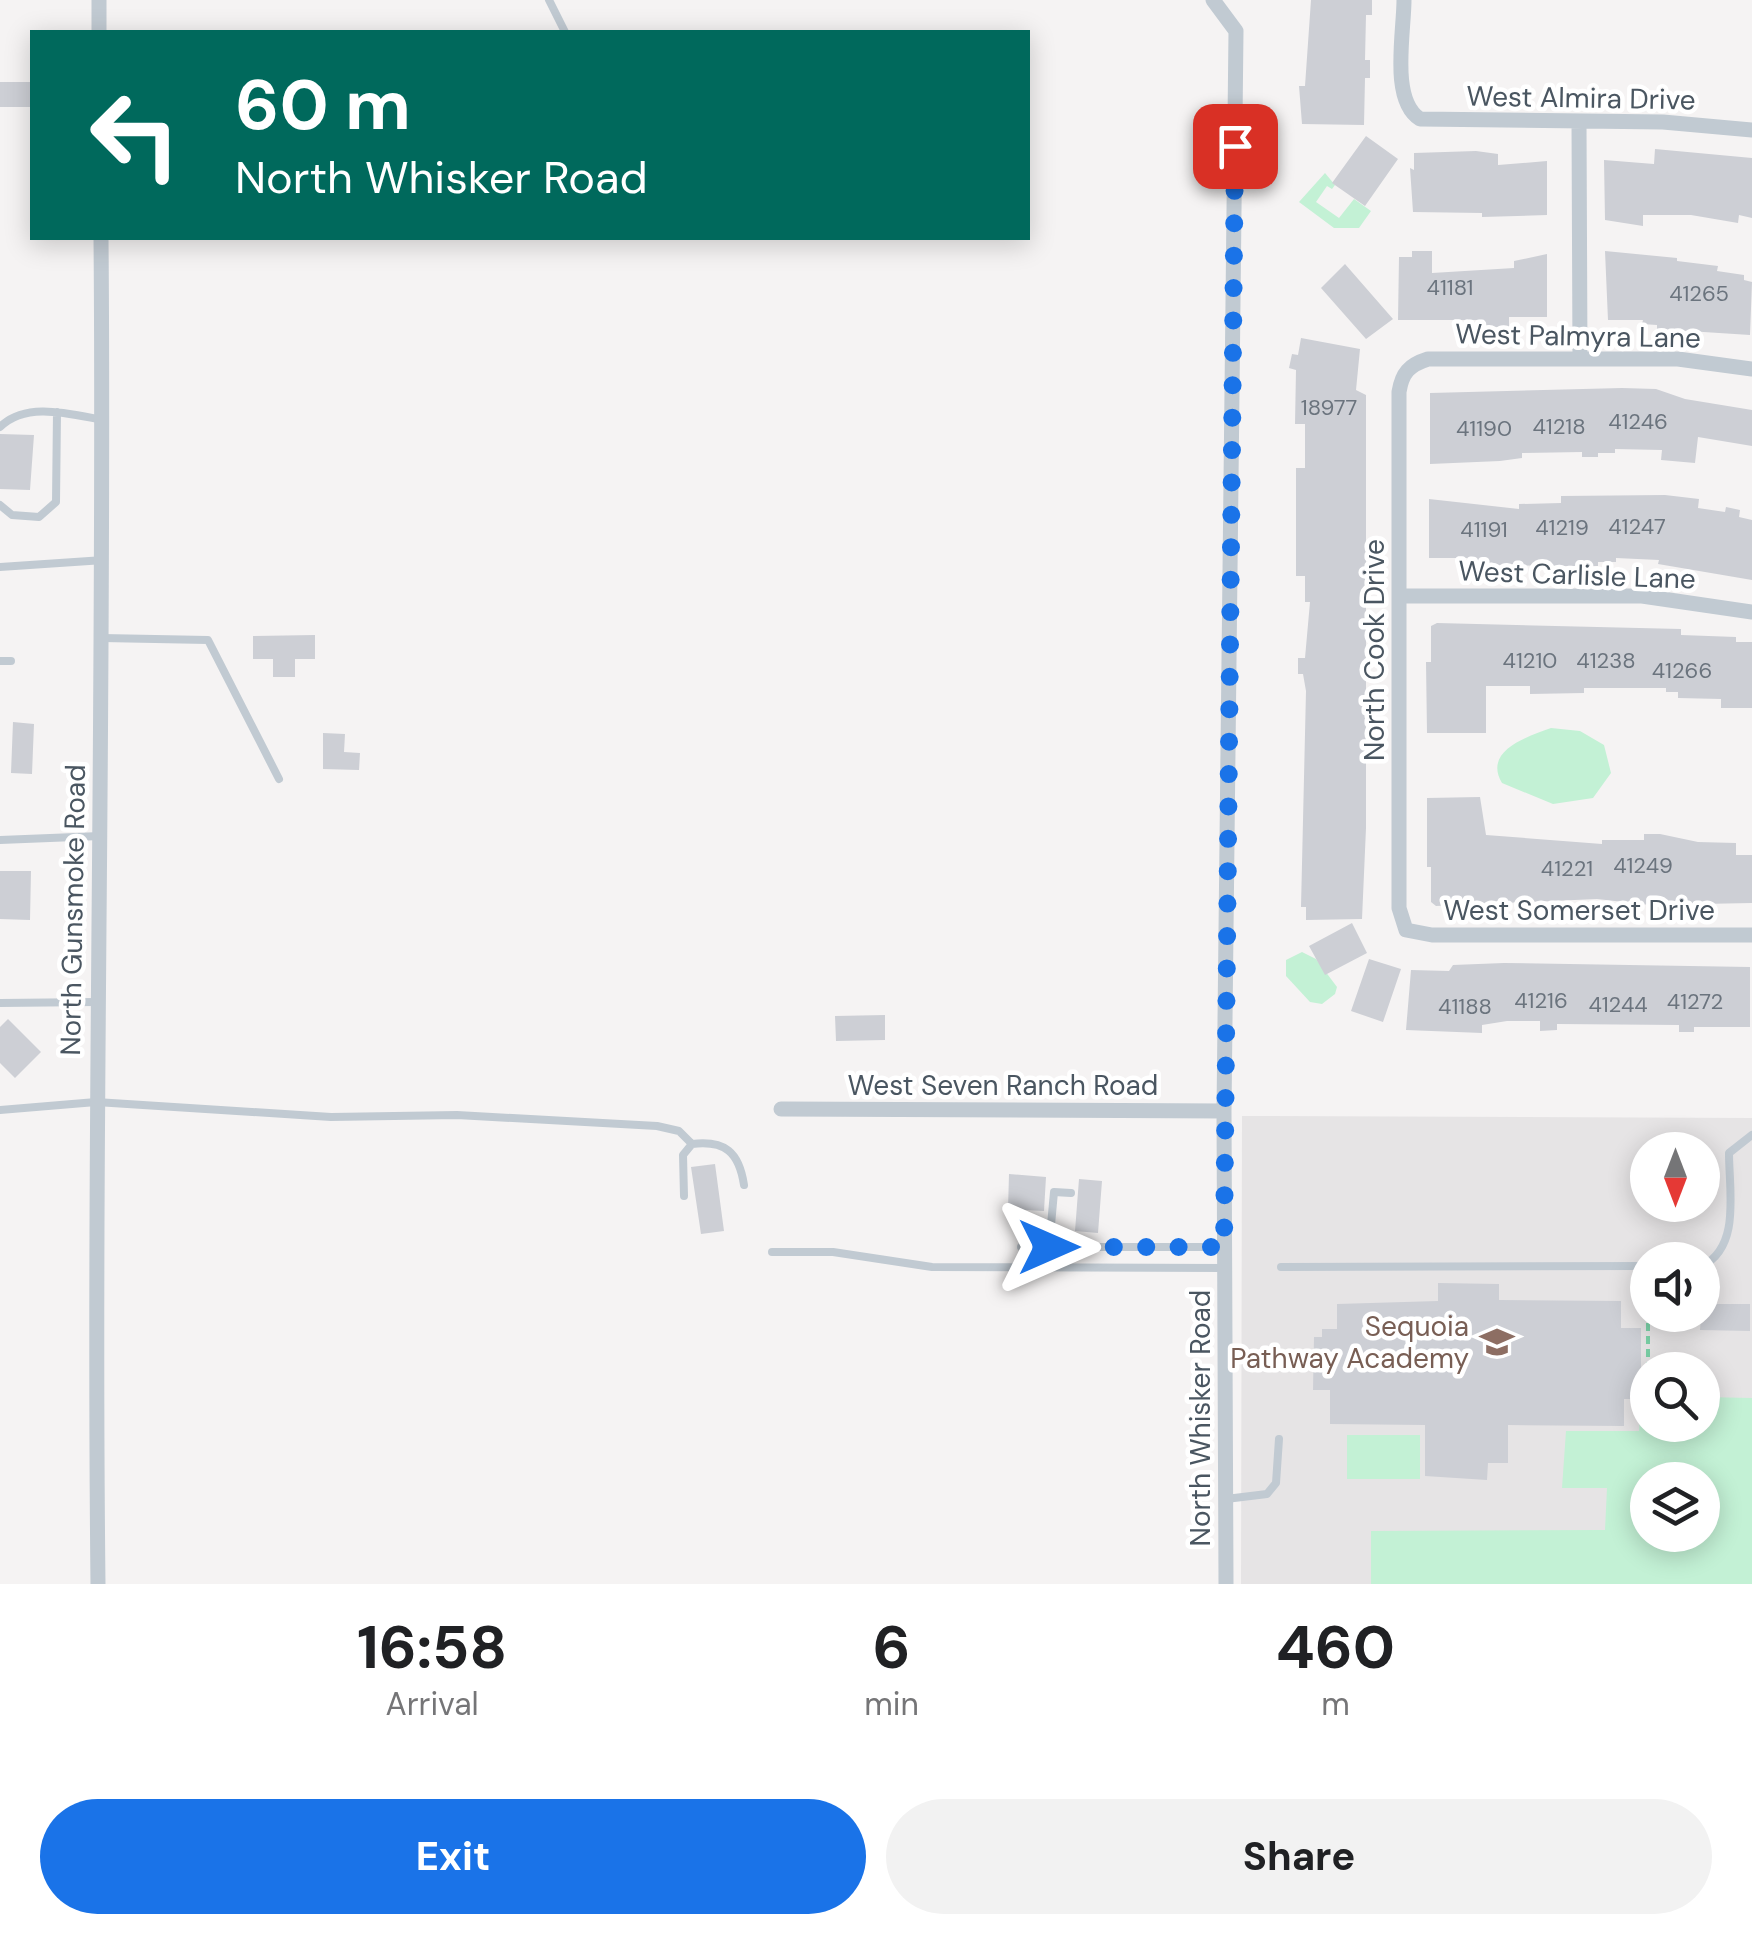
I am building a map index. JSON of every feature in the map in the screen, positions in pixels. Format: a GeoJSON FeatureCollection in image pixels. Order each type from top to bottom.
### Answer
{"type":"FeatureCollection","features":[{"type":"Feature","properties":{"kind":"street"},"geometry":{"type":"LineString","coordinates":[[99,0],[99,30]]}},
{"type":"Feature","properties":{"kind":"street","name":"North Whisker Road"},"geometry":{"type":"LineString","coordinates":[[1213,0],[1236,31],[1224,1111],[1226,1584]]}},
{"type":"Feature","properties":{"kind":"street","name":"West Almira Drive"},"geometry":{"type":"LineString","coordinates":[[1404,0],[1403,93],[1410,113],[1432,122],[1663,122],[1752,130]]}},
{"type":"Feature","properties":{"kind":"street"},"geometry":{"type":"LineString","coordinates":[[1579,122],[1580,359]]}},
{"type":"Feature","properties":{"kind":"street","name":"North Gunsmoke Road"},"geometry":{"type":"LineString","coordinates":[[98,1584],[96,1002],[104,560],[101,240]]}},
{"type":"Feature","properties":{"kind":"street","name":"West Palmyra Lane"},"geometry":{"type":"LineString","coordinates":[[1406,370],[1428,359],[1678,359],[1752,369]]}},
{"type":"Feature","properties":{"kind":"street","name":"North Cook Drive"},"geometry":{"type":"LineString","coordinates":[[1406,370],[1399,392],[1400,908],[1406,930]]}},
{"type":"Feature","properties":{"kind":"street","name":"West Carlisle Lane"},"geometry":{"type":"LineString","coordinates":[[1399,596],[1642,596],[1752,612]]}},
{"type":"Feature","properties":{"kind":"street","name":"West Somerset Drive"},"geometry":{"type":"LineString","coordinates":[[1406,930],[1432,935],[1752,935]]}},
{"type":"Feature","properties":{"kind":"street","name":"West Seven Ranch Road"},"geometry":{"type":"LineString","coordinates":[[782,1109],[1224,1111]]}},
{"type":"Feature","properties":{"kind":"lane"},"geometry":{"type":"LineString","coordinates":[[549,0],[564,30]]}},
{"type":"Feature","properties":{"kind":"lane"},"geometry":{"type":"LineString","coordinates":[[0,427],[20,413],[57,412],[102,420]]}},
{"type":"Feature","properties":{"kind":"lane"},"geometry":{"type":"LineString","coordinates":[[0,505],[12,515],[40,517],[56,502],[57,412]]}},
{"type":"Feature","properties":{"kind":"lane"},"geometry":{"type":"LineString","coordinates":[[0,567],[104,560]]}},
{"type":"Feature","properties":{"kind":"lane"},"geometry":{"type":"LineString","coordinates":[[102,638],[208,640],[279,779]]}},
{"type":"Feature","properties":{"kind":"lane"},"geometry":{"type":"LineString","coordinates":[[0,661],[11,662]]}},
{"type":"Feature","properties":{"kind":"lane"},"geometry":{"type":"LineString","coordinates":[[0,840],[100,836]]}},
{"type":"Feature","properties":{"kind":"lane"},"geometry":{"type":"LineString","coordinates":[[0,1003],[96,1002]]}},
{"type":"Feature","properties":{"kind":"lane"},"geometry":{"type":"LineString","coordinates":[[0,1110],[96,1102],[331,1117],[456,1115],[658,1126],[679,1130],[692,1144],[724,1145],[736,1154],[744,1184]]}},
{"type":"Feature","properties":{"kind":"lane"},"geometry":{"type":"LineString","coordinates":[[1720,1258],[1728,1240],[1729,1154],[1752,1135]]}},
{"type":"Feature","properties":{"kind":"lane"},"geometry":{"type":"LineString","coordinates":[[684,1196],[683,1155],[692,1144]]}},
{"type":"Feature","properties":{"kind":"lane"},"geometry":{"type":"LineString","coordinates":[[1049,1247],[1054,1192],[1072,1192]]}},
{"type":"Feature","properties":{"kind":"lane"},"geometry":{"type":"LineString","coordinates":[[1021,1247],[1224,1247]]}},
{"type":"Feature","properties":{"kind":"lane"},"geometry":{"type":"LineString","coordinates":[[772,1252],[832,1252],[932,1267],[1224,1268]]}},
{"type":"Feature","properties":{"kind":"lane"},"geometry":{"type":"LineString","coordinates":[[1281,1267],[1630,1266]]}},
{"type":"Feature","properties":{"kind":"lane"},"geometry":{"type":"LineString","coordinates":[[1226,1499],[1268,1494],[1276,1483],[1279,1440]]}},
{"type":"Feature","properties":{"kind":"shaded area","name":"Sequoia Pathway Academy"},"geometry":{"type":"Polygon","coordinates":[[[1242,1116],[1752,1118],[1752,1584],[1241,1584],[1242,1116]]]}},
{"type":"Feature","properties":{"kind":"green space"},"geometry":{"type":"Polygon","coordinates":[[[1325,173],[1335,185],[1332,189],[1327,186],[1316,202],[1339,218],[1354,199],[1371,211],[1359,228],[1334,228],[1299,202],[1325,173]]]}},
{"type":"Feature","properties":{"kind":"green space"},"geometry":{"type":"Polygon","coordinates":[[[1551,728],[1580,731],[1604,745],[1611,773],[1593,798],[1553,804],[1502,783],[1498,762],[1503,754],[1520,741],[1551,728]]]}},
{"type":"Feature","properties":{"kind":"green space"},"geometry":{"type":"Polygon","coordinates":[[[1302,952],[1316,959],[1337,987],[1335,994],[1322,1004],[1310,1002],[1286,976],[1286,960],[1302,952]]]}},
{"type":"Feature","properties":{"kind":"green space"},"geometry":{"type":"Polygon","coordinates":[[[1720,1397],[1752,1398],[1752,1584],[1371,1584],[1371,1531],[1605,1530],[1607,1488],[1562,1488],[1566,1431],[1630,1431],[1630,1442],[1720,1442],[1720,1397]]]}},
{"type":"Feature","properties":{"kind":"green space"},"geometry":{"type":"Polygon","coordinates":[[[1347,1435],[1420,1435],[1420,1479],[1347,1479],[1347,1435]]]}},
{"type":"Feature","properties":{"kind":"building"},"geometry":{"type":"Polygon","coordinates":[[[1311,0],[1372,0],[1372,15],[1366,15],[1365,60],[1370,60],[1370,78],[1365,78],[1364,125],[1302,124],[1299,86],[1305,86],[1311,0]]]}},
{"type":"Feature","properties":{"kind":"building"},"geometry":{"type":"Polygon","coordinates":[[[0,82],[30,82],[30,107],[0,107],[0,82]]]}},
{"type":"Feature","properties":{"kind":"building"},"geometry":{"type":"Polygon","coordinates":[[[1366,136],[1398,159],[1365,206],[1332,183],[1366,136]]]}},
{"type":"Feature","properties":{"kind":"building"},"geometry":{"type":"Polygon","coordinates":[[[1655,149],[1752,158],[1752,218],[1739,215],[1738,223],[1691,215],[1643,215],[1643,226],[1605,220],[1604,160],[1654,164],[1655,149]]]}},
{"type":"Feature","properties":{"kind":"building"},"geometry":{"type":"Polygon","coordinates":[[[1414,153],[1498,154],[1498,165],[1547,161],[1547,215],[1482,217],[1482,213],[1413,212],[1410,168],[1414,170],[1414,153]]]}},
{"type":"Feature","properties":{"kind":"building"},"geometry":{"type":"Polygon","coordinates":[[[1412,251],[1432,251],[1432,273],[1514,268],[1514,261],[1547,254],[1547,317],[1509,317],[1509,327],[1477,327],[1477,320],[1398,320],[1399,257],[1412,257],[1412,251]]]}},
{"type":"Feature","properties":{"kind":"building"},"geometry":{"type":"Polygon","coordinates":[[[1605,251],[1677,258],[1744,275],[1744,280],[1752,282],[1750,335],[1657,329],[1657,325],[1642,324],[1643,320],[1608,320],[1605,251]]]}},
{"type":"Feature","properties":{"kind":"building"},"geometry":{"type":"Polygon","coordinates":[[[1345,264],[1393,319],[1366,339],[1321,288],[1345,264]]]}},
{"type":"Feature","properties":{"kind":"building"},"geometry":{"type":"Polygon","coordinates":[[[1301,338],[1360,349],[1356,390],[1366,395],[1366,828],[1362,919],[1306,920],[1306,907],[1301,907],[1306,691],[1303,674],[1298,674],[1298,658],[1305,658],[1310,602],[1305,602],[1305,576],[1296,576],[1296,468],[1305,468],[1305,424],[1295,424],[1296,370],[1289,368],[1292,354],[1298,355],[1301,338]]]}},
{"type":"Feature","properties":{"kind":"building"},"geometry":{"type":"Polygon","coordinates":[[[1656,389],[1685,399],[1752,410],[1752,446],[1698,437],[1695,463],[1661,460],[1662,450],[1615,449],[1615,453],[1598,453],[1598,457],[1582,457],[1582,452],[1522,453],[1522,458],[1500,461],[1430,464],[1430,393],[1656,389]]]}},
{"type":"Feature","properties":{"kind":"building"},"geometry":{"type":"Polygon","coordinates":[[[0,434],[34,435],[30,490],[0,489],[0,434]]]}},
{"type":"Feature","properties":{"kind":"building"},"geometry":{"type":"Polygon","coordinates":[[[1665,495],[1699,499],[1698,508],[1740,510],[1739,517],[1752,520],[1752,580],[1658,564],[1659,560],[1616,558],[1616,562],[1598,562],[1598,566],[1567,566],[1467,564],[1467,558],[1429,558],[1429,499],[1519,509],[1519,504],[1561,503],[1561,496],[1665,495]]]}},
{"type":"Feature","properties":{"kind":"building"},"geometry":{"type":"Polygon","coordinates":[[[1437,623],[1681,629],[1681,635],[1736,637],[1736,642],[1752,642],[1752,708],[1721,708],[1721,699],[1678,698],[1678,692],[1666,692],[1666,688],[1584,688],[1584,693],[1530,694],[1530,686],[1486,686],[1486,733],[1427,733],[1426,662],[1431,662],[1431,626],[1437,623]]]}},
{"type":"Feature","properties":{"kind":"building"},"geometry":{"type":"Polygon","coordinates":[[[315,635],[315,659],[295,659],[295,677],[273,677],[273,659],[253,659],[253,636],[315,635]]]}},
{"type":"Feature","properties":{"kind":"building"},"geometry":{"type":"Polygon","coordinates":[[[13,722],[34,724],[32,774],[11,773],[13,722]]]}},
{"type":"Feature","properties":{"kind":"building"},"geometry":{"type":"Polygon","coordinates":[[[323,733],[345,734],[344,752],[360,753],[359,770],[323,769],[323,733]]]}},
{"type":"Feature","properties":{"kind":"building"},"geometry":{"type":"Polygon","coordinates":[[[1480,797],[1486,835],[1602,844],[1602,840],[1644,840],[1644,834],[1660,834],[1698,842],[1736,843],[1736,855],[1752,855],[1752,903],[1650,905],[1597,899],[1436,906],[1431,902],[1431,867],[1427,867],[1427,798],[1480,797]]]}},
{"type":"Feature","properties":{"kind":"building"},"geometry":{"type":"Polygon","coordinates":[[[0,871],[31,871],[30,920],[0,919],[0,871]]]}},
{"type":"Feature","properties":{"kind":"building"},"geometry":{"type":"Polygon","coordinates":[[[1352,923],[1367,953],[1325,975],[1309,946],[1352,923]]]}},
{"type":"Feature","properties":{"kind":"building"},"geometry":{"type":"Polygon","coordinates":[[[1369,959],[1401,969],[1383,1022],[1351,1011],[1369,959]]]}},
{"type":"Feature","properties":{"kind":"building"},"geometry":{"type":"Polygon","coordinates":[[[1453,965],[1750,967],[1750,1027],[1694,1027],[1694,1032],[1679,1032],[1679,1025],[1557,1024],[1557,1030],[1540,1031],[1540,1021],[1507,1021],[1482,1025],[1482,1033],[1406,1030],[1411,970],[1449,971],[1453,965]]]}},
{"type":"Feature","properties":{"kind":"building"},"geometry":{"type":"Polygon","coordinates":[[[885,1015],[885,1040],[836,1041],[835,1016],[885,1015]]]}},
{"type":"Feature","properties":{"kind":"building"},"geometry":{"type":"Polygon","coordinates":[[[8,1019],[41,1052],[15,1078],[0,1063],[0,1027],[8,1019]]]}},
{"type":"Feature","properties":{"kind":"building"},"geometry":{"type":"Polygon","coordinates":[[[715,1164],[724,1231],[701,1234],[691,1167],[715,1164]]]}},
{"type":"Feature","properties":{"kind":"building"},"geometry":{"type":"Polygon","coordinates":[[[1009,1174],[1046,1177],[1044,1211],[1008,1209],[1009,1174]]]}},
{"type":"Feature","properties":{"kind":"building"},"geometry":{"type":"Polygon","coordinates":[[[1079,1179],[1102,1181],[1098,1233],[1075,1231],[1079,1179]]]}},
{"type":"Feature","properties":{"kind":"building"},"geometry":{"type":"Polygon","coordinates":[[[1438,1283],[1499,1284],[1499,1300],[1621,1301],[1621,1328],[1641,1332],[1641,1352],[1630,1352],[1630,1399],[1624,1399],[1624,1426],[1508,1425],[1508,1463],[1488,1463],[1487,1480],[1425,1476],[1425,1425],[1330,1424],[1330,1390],[1313,1390],[1314,1337],[1322,1337],[1322,1329],[1337,1329],[1337,1304],[1438,1301],[1438,1283]]]}},
{"type":"Feature","properties":{"kind":"building"},"geometry":{"type":"Polygon","coordinates":[[[1720,1304],[1750,1304],[1750,1331],[1720,1330],[1720,1304]]]}},
{"type":"Feature","properties":{"kind":"place","name":"Sequoia Pathway Academy"},"geometry":{"type":"Point","coordinates":[1497,1342]}},
{"type":"Feature","properties":{"kind":"route"},"geometry":{"type":"LineString","coordinates":[[1049,1247],[1224,1247],[1235,146]]}}]}
